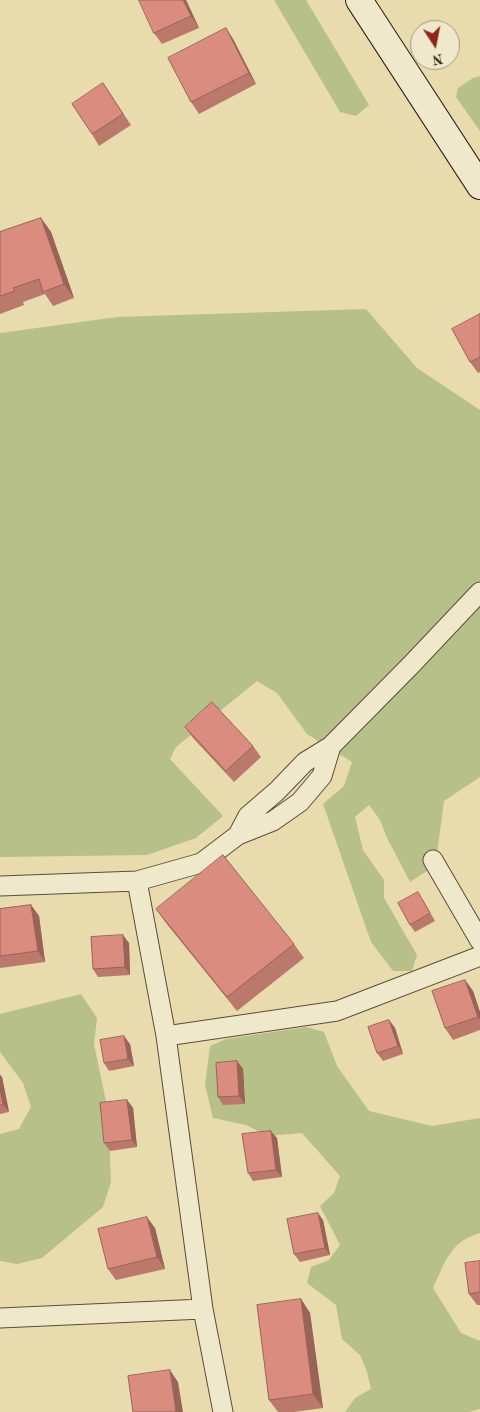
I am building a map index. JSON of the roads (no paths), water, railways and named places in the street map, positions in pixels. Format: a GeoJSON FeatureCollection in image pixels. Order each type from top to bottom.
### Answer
{"type":"FeatureCollection","features":[{"type":"Feature","properties":{"kind":"main road"},"geometry":{"type":"LineString","coordinates":[[359,0],[480,186]]}},
{"type":"Feature","properties":{"kind":"street"},"geometry":{"type":"LineString","coordinates":[[0,886],[137,881],[201,863],[238,835],[273,821],[300,802],[322,776],[330,746],[411,665],[480,592]]}},
{"type":"Feature","properties":{"kind":"street"},"geometry":{"type":"LineString","coordinates":[[432,860],[480,941]]}},
{"type":"Feature","properties":{"kind":"street"},"geometry":{"type":"LineString","coordinates":[[137,881],[166,1036],[203,1309],[222,1412]]}},
{"type":"Feature","properties":{"kind":"street"},"geometry":{"type":"LineString","coordinates":[[166,1036],[336,1011],[480,956]]}},
{"type":"Feature","properties":{"kind":"street"},"geometry":{"type":"LineString","coordinates":[[0,1318],[203,1309]]}}]}
